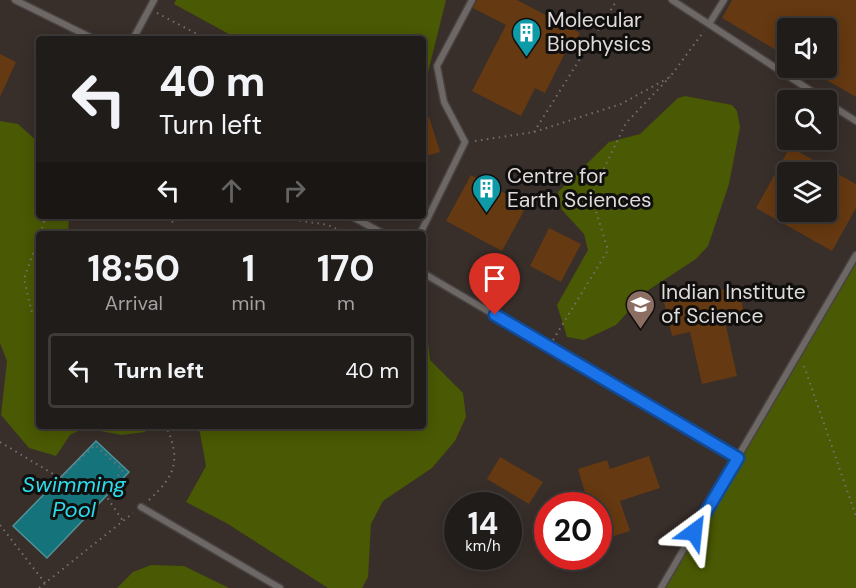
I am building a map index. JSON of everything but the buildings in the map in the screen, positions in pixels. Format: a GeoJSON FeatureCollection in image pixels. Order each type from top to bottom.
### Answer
{"type":"FeatureCollection","features":[{"type":"Feature","properties":{"kind":"lane"},"geometry":{"type":"LineString","coordinates":[[15,0],[88,36]]}},
{"type":"Feature","properties":{"kind":"lane"},"geometry":{"type":"LineString","coordinates":[[135,36],[154,0]]}},
{"type":"Feature","properties":{"kind":"lane"},"geometry":{"type":"LineString","coordinates":[[421,231],[465,142],[444,102],[437,66],[472,0]]}},
{"type":"Feature","properties":{"kind":"lane"},"geometry":{"type":"LineString","coordinates":[[672,0],[809,90]]}},
{"type":"Feature","properties":{"kind":"lane"},"geometry":{"type":"LineString","coordinates":[[709,24],[724,0]]}},
{"type":"Feature","properties":{"kind":"lane"},"geometry":{"type":"LineString","coordinates":[[837,108],[856,121]]}},
{"type":"Feature","properties":{"kind":"lane"},"geometry":{"type":"LineString","coordinates":[[356,219],[378,231]]}},
{"type":"Feature","properties":{"kind":"lane"},"geometry":{"type":"LineString","coordinates":[[661,588],[856,255]]}},
{"type":"Feature","properties":{"kind":"lane"},"geometry":{"type":"LineString","coordinates":[[426,275],[738,458]]}},
{"type":"Feature","properties":{"kind":"lane"},"geometry":{"type":"LineString","coordinates":[[141,507],[280,588]]}},
{"type":"Feature","properties":{"kind":"path"},"geometry":{"type":"LineString","coordinates":[[534,132],[617,0]]}},
{"type":"Feature","properties":{"kind":"path"},"geometry":{"type":"LineString","coordinates":[[149,9],[198,36]]}},
{"type":"Feature","properties":{"kind":"path"},"geometry":{"type":"LineString","coordinates":[[549,347],[608,250],[591,195],[626,123],[670,77],[709,24]]}},
{"type":"Feature","properties":{"kind":"path"},"geometry":{"type":"LineString","coordinates":[[465,142],[534,132],[621,104],[670,77]]}},
{"type":"Feature","properties":{"kind":"path"},"geometry":{"type":"LineString","coordinates":[[289,219],[328,225],[341,231]]}},
{"type":"Feature","properties":{"kind":"path"},"geometry":{"type":"LineString","coordinates":[[36,244],[24,279],[32,313],[36,316]]}},
{"type":"Feature","properties":{"kind":"path"},"geometry":{"type":"LineString","coordinates":[[799,352],[856,516]]}},
{"type":"Feature","properties":{"kind":"path"},"geometry":{"type":"LineString","coordinates":[[39,588],[141,507],[165,484],[175,467],[167,429]]}},
{"type":"Feature","properties":{"kind":"path"},"geometry":{"type":"LineString","coordinates":[[0,441],[60,478],[96,445],[123,471],[104,493],[123,521]]}},
{"type":"Feature","properties":{"kind":"path"},"geometry":{"type":"LineString","coordinates":[[0,525],[45,583]]}},
{"type":"Feature","properties":{"kind":"shaded area","name":"Indian Institute of Science"},"geometry":{"type":"Polygon","coordinates":[[[0,0],[856,0],[856,588],[0,588],[0,0]]]}},
{"type":"Feature","properties":{"kind":"green space"},"geometry":{"type":"Polygon","coordinates":[[[176,0],[446,0],[426,80],[426,36],[233,36],[174,4],[176,0]]]}},
{"type":"Feature","properties":{"kind":"green space"},"geometry":{"type":"Polygon","coordinates":[[[685,96],[732,105],[737,111],[740,127],[729,184],[708,246],[696,259],[647,291],[616,325],[584,340],[567,337],[557,305],[588,250],[584,234],[562,210],[558,192],[609,142],[640,134],[678,98],[685,96]]]}},
{"type":"Feature","properties":{"kind":"green space"},"geometry":{"type":"Polygon","coordinates":[[[0,121],[18,124],[36,140],[36,219],[69,219],[68,231],[36,231],[36,429],[82,429],[70,435],[56,456],[29,448],[1,415],[7,361],[0,343],[0,121]]]}},
{"type":"Feature","properties":{"kind":"green space"},"geometry":{"type":"Polygon","coordinates":[[[856,255],[856,588],[661,588],[856,255]]]}},
{"type":"Feature","properties":{"kind":"green space"},"geometry":{"type":"Polygon","coordinates":[[[426,325],[430,360],[463,393],[466,417],[455,441],[432,468],[383,501],[371,524],[368,577],[362,588],[328,588],[228,524],[186,502],[206,466],[198,429],[426,429],[426,325]]]}},
{"type":"Feature","properties":{"kind":"green space"},"geometry":{"type":"Polygon","coordinates":[[[89,429],[146,429],[145,432],[122,435],[89,429]]]}},
{"type":"Feature","properties":{"kind":"green space"},"geometry":{"type":"Polygon","coordinates":[[[151,565],[184,566],[229,588],[117,588],[133,572],[151,565]]]}},
{"type":"Feature","properties":{"kind":"water","name":"Swimming Pool"},"geometry":{"type":"Polygon","coordinates":[[[96,441],[129,472],[47,558],[13,526],[96,441]]]}},
{"type":"Feature","properties":{"kind":"place","name":"Molecular Biophysics"},"geometry":{"type":"Point","coordinates":[526,58]}},
{"type":"Feature","properties":{"kind":"place","name":"Centre for Earth Sciences"},"geometry":{"type":"Point","coordinates":[486,214]}},
{"type":"Feature","properties":{"kind":"place","name":"Indian Institute of Science"},"geometry":{"type":"Point","coordinates":[640,330]}},
{"type":"Feature","properties":{"kind":"route"},"geometry":{"type":"LineString","coordinates":[[495,315],[738,458],[694,532]]}}]}
